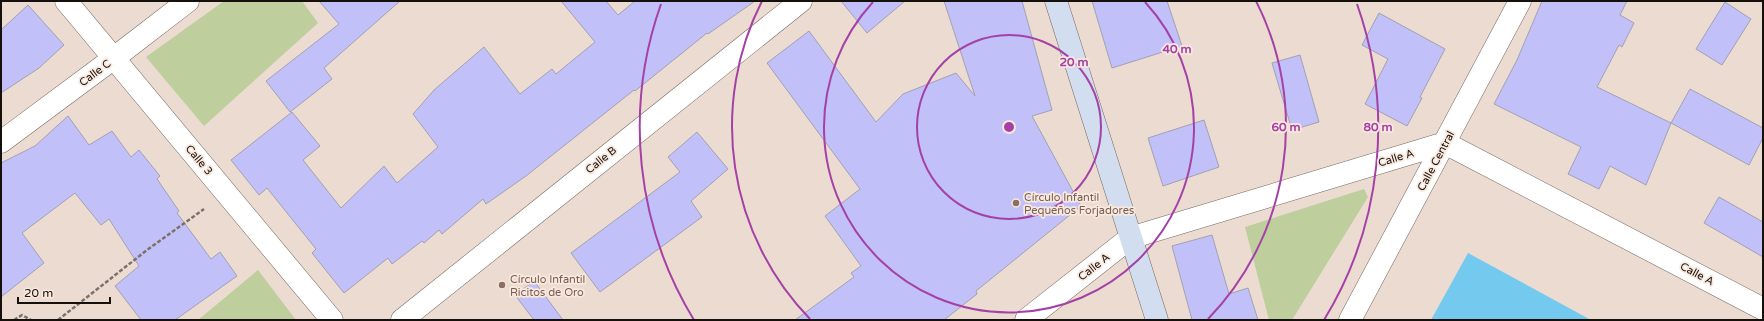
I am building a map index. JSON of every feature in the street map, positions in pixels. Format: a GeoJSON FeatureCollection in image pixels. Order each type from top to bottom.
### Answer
{"type":"FeatureCollection","features":[{"type":"Feature","properties":{"kind":"main road"},"geometry":{"type":"LineString","coordinates":[[1056,1],[1157,320]]}},
{"type":"Feature","properties":{"kind":"street","name":"Calle 3"},"geometry":{"type":"LineString","coordinates":[[66,1],[332,320]]}},
{"type":"Feature","properties":{"kind":"street","name":"Calle C"},"geometry":{"type":"LineString","coordinates":[[1,142],[188,1]]}},
{"type":"Feature","properties":{"kind":"street","name":"Calle B"},"geometry":{"type":"LineString","coordinates":[[402,320],[801,1]]}},
{"type":"Feature","properties":{"kind":"street","name":"Calle Central"},"geometry":{"type":"LineString","coordinates":[[1350,320],[1520,1]]}},
{"type":"Feature","properties":{"kind":"street","name":"Calle A"},"geometry":{"type":"LineString","coordinates":[[1026,320],[1130,238],[1445,143],[1763,309]]}},
{"type":"Feature","properties":{"kind":"path"},"geometry":{"type":"LineString","coordinates":[[58,320],[147,250],[226,193]]}},
{"type":"Feature","properties":{"kind":"path"},"geometry":{"type":"LineString","coordinates":[[14,320],[22,315],[31,320]]}},
{"type":"Feature","properties":{"kind":"green space"},"geometry":{"type":"Polygon","coordinates":[[[224,1],[302,1],[318,23],[204,126],[146,57],[224,1]]]}},
{"type":"Feature","properties":{"kind":"green space"},"geometry":{"type":"Polygon","coordinates":[[[1364,189],[1368,197],[1292,320],[1269,320],[1245,227],[1364,189]]]}},
{"type":"Feature","properties":{"kind":"green space"},"geometry":{"type":"Polygon","coordinates":[[[258,270],[296,320],[198,320],[258,270]]]}},
{"type":"Feature","properties":{"kind":"water"},"geometry":{"type":"Polygon","coordinates":[[[1468,253],[1591,320],[1431,320],[1468,253]]]}},
{"type":"Feature","properties":{"kind":"building"},"geometry":{"type":"Polygon","coordinates":[[[319,1],[400,1],[324,68],[332,79],[290,112],[266,81],[339,24],[319,1]]]}},
{"type":"Feature","properties":{"kind":"building"},"geometry":{"type":"Polygon","coordinates":[[[561,1],[606,1],[618,15],[635,1],[755,1],[708,34],[707,33],[526,176],[486,204],[483,199],[442,234],[439,230],[424,243],[422,241],[392,264],[388,258],[344,293],[312,253],[316,249],[267,188],[259,195],[231,160],[292,112],[320,146],[303,160],[341,208],[384,166],[397,183],[438,147],[413,114],[434,90],[484,47],[520,94],[552,69],[556,74],[595,42],[561,1]]]}},
{"type":"Feature","properties":{"kind":"building"},"geometry":{"type":"Polygon","coordinates":[[[841,1],[905,1],[867,33],[841,1]]]}},
{"type":"Feature","properties":{"kind":"building"},"geometry":{"type":"Polygon","coordinates":[[[944,1],[1022,1],[1052,110],[1032,116],[1081,206],[976,291],[977,294],[944,320],[795,320],[854,277],[851,273],[861,266],[825,216],[860,189],[767,63],[809,31],[876,122],[903,94],[956,73],[975,96],[944,1]]]}},
{"type":"Feature","properties":{"kind":"building"},"geometry":{"type":"Polygon","coordinates":[[[1092,1],[1167,1],[1182,46],[1112,68],[1092,1]]]}},
{"type":"Feature","properties":{"kind":"building"},"geometry":{"type":"Polygon","coordinates":[[[1542,1],[1627,1],[1620,15],[1634,23],[1622,47],[1619,45],[1597,87],[1671,123],[1646,185],[1610,166],[1599,189],[1568,174],[1581,147],[1494,104],[1517,60],[1542,1]]]}},
{"type":"Feature","properties":{"kind":"building"},"geometry":{"type":"Polygon","coordinates":[[[1725,2],[1751,19],[1722,65],[1696,49],[1725,2]]]}},
{"type":"Feature","properties":{"kind":"building"},"geometry":{"type":"Polygon","coordinates":[[[28,5],[64,45],[39,68],[1,93],[1,30],[28,5]]]}},
{"type":"Feature","properties":{"kind":"building"},"geometry":{"type":"Polygon","coordinates":[[[1379,13],[1445,49],[1407,126],[1365,104],[1388,59],[1362,45],[1379,13]]]}},
{"type":"Feature","properties":{"kind":"building"},"geometry":{"type":"Polygon","coordinates":[[[1300,55],[1319,122],[1292,130],[1272,63],[1300,55]]]}},
{"type":"Feature","properties":{"kind":"building"},"geometry":{"type":"Polygon","coordinates":[[[1690,89],[1763,128],[1763,138],[1749,165],[1671,123],[1690,89]]]}},
{"type":"Feature","properties":{"kind":"building"},"geometry":{"type":"Polygon","coordinates":[[[68,116],[89,145],[112,131],[131,157],[139,150],[160,176],[157,179],[179,211],[177,213],[211,259],[220,252],[237,276],[175,320],[141,320],[115,286],[139,266],[109,219],[101,225],[75,193],[22,233],[44,263],[1,297],[1,163],[35,146],[68,116]]]}},
{"type":"Feature","properties":{"kind":"building"},"geometry":{"type":"Polygon","coordinates":[[[1204,120],[1219,167],[1163,186],[1148,138],[1204,120]]]}},
{"type":"Feature","properties":{"kind":"building"},"geometry":{"type":"Polygon","coordinates":[[[697,132],[728,169],[691,201],[702,217],[600,292],[571,253],[680,172],[668,157],[697,132]]]}},
{"type":"Feature","properties":{"kind":"building"},"geometry":{"type":"Polygon","coordinates":[[[1719,197],[1763,222],[1763,257],[1704,223],[1719,197]]]}},
{"type":"Feature","properties":{"kind":"building"},"geometry":{"type":"Polygon","coordinates":[[[1212,235],[1229,294],[1248,288],[1258,320],[1192,320],[1172,246],[1212,235]]]}},
{"type":"Feature","properties":{"kind":"building"},"geometry":{"type":"Polygon","coordinates":[[[534,281],[563,320],[534,320],[515,295],[534,281]]]}},
{"type":"Feature","properties":{"kind":"place","name":"Círculo Infantil Pequeños Forjadores"},"geometry":{"type":"Point","coordinates":[1016,203]}},
{"type":"Feature","properties":{"kind":"place","name":"Círculo Infantil Ricitos de Oro"},"geometry":{"type":"Point","coordinates":[502,285]}}]}
